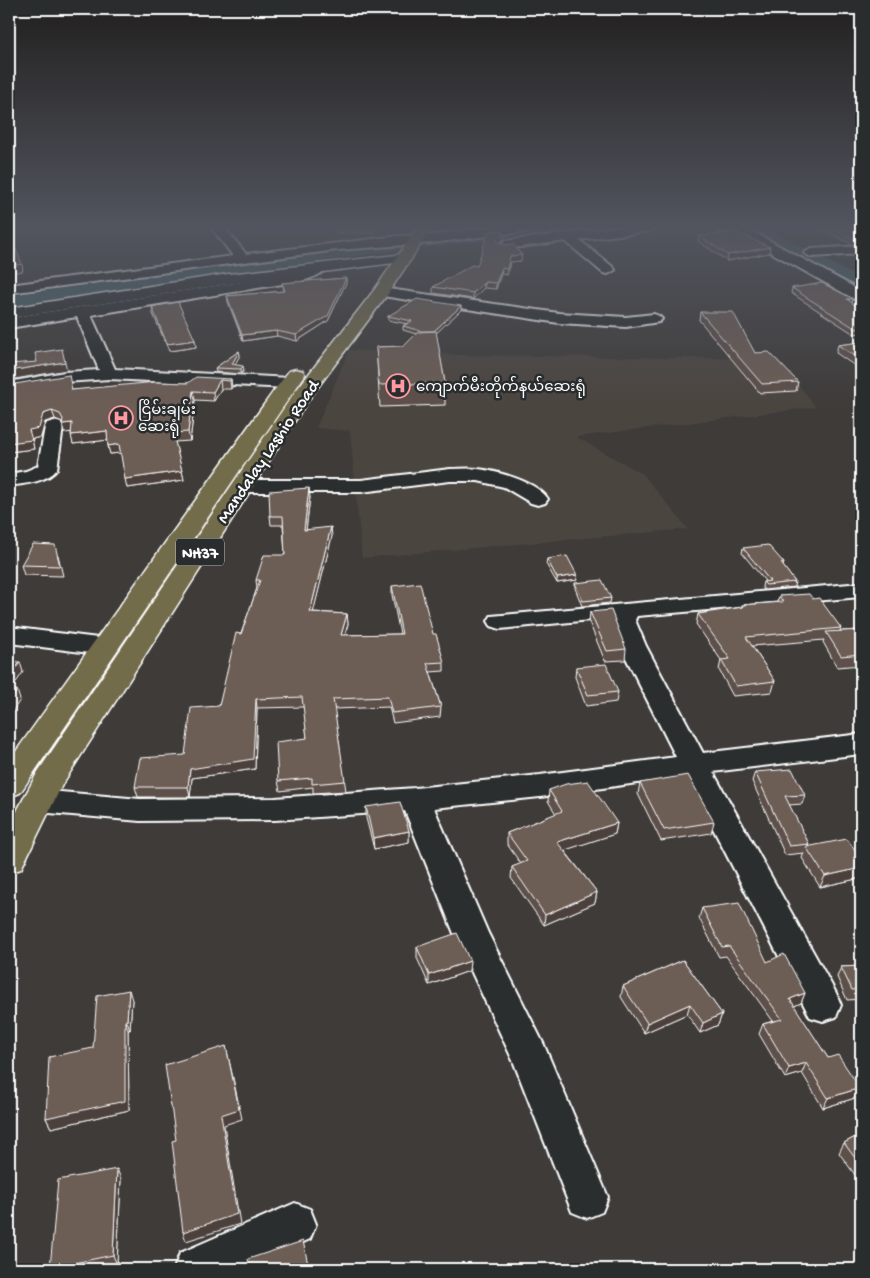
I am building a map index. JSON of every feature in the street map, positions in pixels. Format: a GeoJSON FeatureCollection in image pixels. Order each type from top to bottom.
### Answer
{"type":"FeatureCollection","features":[{"type":"Feature","properties":{"kind":"highway","name":"Mandalay Lashio Road"},"geometry":{"type":"LineString","coordinates":[[9,785],[290,383],[367,287]]}},
{"type":"Feature","properties":{"kind":"highway","name":"Mandalay Lashio Road"},"geometry":{"type":"LineString","coordinates":[[9,859],[48,781],[301,397],[384,287]]}},
{"type":"Feature","properties":{"kind":"street"},"geometry":{"type":"LineString","coordinates":[[9,289],[27,287]]}},
{"type":"Feature","properties":{"kind":"street"},"geometry":{"type":"LineString","coordinates":[[9,313],[179,287]]}},
{"type":"Feature","properties":{"kind":"street"},"geometry":{"type":"LineString","coordinates":[[9,322],[232,287]]}},
{"type":"Feature","properties":{"kind":"street"},"geometry":{"type":"LineString","coordinates":[[842,287],[861,297]]}},
{"type":"Feature","properties":{"kind":"street"},"geometry":{"type":"LineString","coordinates":[[381,292],[559,318],[626,322],[654,319]]}},
{"type":"Feature","properties":{"kind":"street"},"geometry":{"type":"LineString","coordinates":[[82,310],[109,374]]}},
{"type":"Feature","properties":{"kind":"street"},"geometry":{"type":"LineString","coordinates":[[9,387],[65,377],[109,374],[290,383]]}},
{"type":"Feature","properties":{"kind":"street"},"geometry":{"type":"LineString","coordinates":[[9,480],[32,476],[47,469],[54,427]]}},
{"type":"Feature","properties":{"kind":"street"},"geometry":{"type":"LineString","coordinates":[[243,486],[362,486],[450,475],[478,475],[511,483],[538,499]]}},
{"type":"Feature","properties":{"kind":"street"},"geometry":{"type":"LineString","coordinates":[[500,621],[861,590]]}},
{"type":"Feature","properties":{"kind":"street"},"geometry":{"type":"LineString","coordinates":[[633,609],[626,612],[623,620],[633,646],[823,1004]]}},
{"type":"Feature","properties":{"kind":"street"},"geometry":{"type":"LineString","coordinates":[[9,635],[106,647]]}},
{"type":"Feature","properties":{"kind":"street"},"geometry":{"type":"LineString","coordinates":[[38,801],[140,810],[266,809],[415,799],[540,786],[694,764],[861,744]]}},
{"type":"Feature","properties":{"kind":"street"},"geometry":{"type":"LineString","coordinates":[[415,799],[472,936],[531,1058],[588,1197]]}},
{"type":"Feature","properties":{"kind":"street"},"geometry":{"type":"LineString","coordinates":[[196,1269],[295,1224]]}},
{"type":"Feature","properties":{"kind":"shaded area"},"geometry":{"type":"Polygon","coordinates":[[[349,350],[460,355],[778,359],[816,407],[576,437],[643,474],[688,529],[362,558],[350,431],[316,428],[349,350]]]}},
{"type":"Feature","properties":{"kind":"building"},"geometry":{"type":"Polygon","coordinates":[[[283,287],[342,287],[328,316],[296,335],[276,331],[242,335],[227,296],[285,291],[283,287]]]}},
{"type":"Feature","properties":{"kind":"building"},"geometry":{"type":"Polygon","coordinates":[[[434,287],[480,287],[473,293],[434,287]]]}},
{"type":"Feature","properties":{"kind":"building"},"geometry":{"type":"Polygon","coordinates":[[[829,287],[853,299],[847,299],[861,310],[861,328],[856,329],[792,288],[829,287]]]}},
{"type":"Feature","properties":{"kind":"building"},"geometry":{"type":"Polygon","coordinates":[[[417,299],[461,306],[434,331],[421,331],[403,326],[412,321],[388,316],[417,299]]]}},
{"type":"Feature","properties":{"kind":"building"},"geometry":{"type":"Polygon","coordinates":[[[178,302],[195,340],[167,344],[152,307],[178,302]]]}},
{"type":"Feature","properties":{"kind":"building"},"geometry":{"type":"Polygon","coordinates":[[[700,312],[733,312],[755,353],[769,352],[798,382],[762,384],[700,312]]]}},
{"type":"Feature","properties":{"kind":"building"},"geometry":{"type":"Polygon","coordinates":[[[436,331],[445,383],[379,385],[376,347],[404,346],[418,332],[436,331]]]}},
{"type":"Feature","properties":{"kind":"building"},"geometry":{"type":"Polygon","coordinates":[[[861,342],[861,360],[838,345],[861,342]]]}},
{"type":"Feature","properties":{"kind":"building"},"geometry":{"type":"Polygon","coordinates":[[[62,349],[65,362],[9,371],[9,364],[37,362],[35,353],[62,349]]]}},
{"type":"Feature","properties":{"kind":"building"},"geometry":{"type":"Polygon","coordinates":[[[239,351],[232,364],[243,366],[241,369],[215,368],[239,351]]]}},
{"type":"Feature","properties":{"kind":"building"},"geometry":{"type":"Polygon","coordinates":[[[69,375],[72,390],[156,382],[188,383],[196,377],[231,379],[230,381],[220,380],[213,392],[193,391],[188,432],[173,433],[182,471],[125,479],[119,444],[108,446],[107,431],[71,435],[72,423],[62,424],[63,419],[60,414],[52,411],[43,414],[39,428],[29,430],[32,440],[9,443],[9,385],[69,375]]]}},
{"type":"Feature","properties":{"kind":"building"},"geometry":{"type":"Polygon","coordinates":[[[309,488],[304,530],[331,527],[310,612],[347,614],[341,635],[402,634],[392,586],[420,583],[433,634],[436,634],[444,662],[427,663],[441,707],[392,713],[388,697],[333,699],[345,781],[312,784],[312,778],[278,781],[276,742],[307,738],[302,697],[256,699],[253,759],[190,769],[188,787],[135,787],[140,758],[185,755],[191,708],[219,706],[236,633],[241,634],[260,580],[256,580],[264,555],[285,555],[283,516],[270,516],[269,491],[309,488]]]}},
{"type":"Feature","properties":{"kind":"building"},"geometry":{"type":"Polygon","coordinates":[[[33,544],[55,545],[60,566],[21,565],[33,544]]]}},
{"type":"Feature","properties":{"kind":"building"},"geometry":{"type":"Polygon","coordinates":[[[768,545],[784,563],[781,563],[795,582],[766,585],[763,582],[770,581],[743,548],[768,545]]]}},
{"type":"Feature","properties":{"kind":"building"},"geometry":{"type":"Polygon","coordinates":[[[567,556],[577,575],[557,578],[547,559],[567,556]]]}},
{"type":"Feature","properties":{"kind":"building"},"geometry":{"type":"Polygon","coordinates":[[[602,580],[611,598],[583,601],[575,583],[602,580]]]}},
{"type":"Feature","properties":{"kind":"building"},"geometry":{"type":"Polygon","coordinates":[[[809,594],[813,599],[819,598],[841,628],[746,637],[775,681],[736,686],[721,660],[730,659],[698,614],[743,607],[742,605],[783,602],[779,596],[809,594]]]}},
{"type":"Feature","properties":{"kind":"building"},"geometry":{"type":"Polygon","coordinates":[[[611,610],[626,649],[607,651],[590,612],[611,610]]]}},
{"type":"Feature","properties":{"kind":"building"},"geometry":{"type":"Polygon","coordinates":[[[861,630],[861,654],[841,656],[826,632],[861,630]]]}},
{"type":"Feature","properties":{"kind":"building"},"geometry":{"type":"Polygon","coordinates":[[[9,661],[20,662],[9,679],[9,661]]]}},
{"type":"Feature","properties":{"kind":"building"},"geometry":{"type":"Polygon","coordinates":[[[606,664],[618,692],[588,695],[576,667],[606,664]]]}},
{"type":"Feature","properties":{"kind":"building"},"geometry":{"type":"Polygon","coordinates":[[[9,690],[17,690],[9,703],[9,690]]]}},
{"type":"Feature","properties":{"kind":"building"},"geometry":{"type":"Polygon","coordinates":[[[792,769],[805,795],[785,796],[809,844],[789,846],[755,772],[792,769]]]}},
{"type":"Feature","properties":{"kind":"building"},"geometry":{"type":"Polygon","coordinates":[[[688,775],[714,822],[664,830],[640,783],[688,775]]]}},
{"type":"Feature","properties":{"kind":"building"},"geometry":{"type":"Polygon","coordinates":[[[588,781],[617,823],[557,842],[597,892],[545,915],[512,867],[527,861],[507,833],[562,811],[549,790],[566,784],[588,781]]]}},
{"type":"Feature","properties":{"kind":"building"},"geometry":{"type":"Polygon","coordinates":[[[400,802],[409,831],[373,838],[366,807],[400,802]]]}},
{"type":"Feature","properties":{"kind":"building"},"geometry":{"type":"Polygon","coordinates":[[[847,839],[861,858],[861,868],[825,876],[806,847],[847,839]]]}},
{"type":"Feature","properties":{"kind":"building"},"geometry":{"type":"Polygon","coordinates":[[[739,903],[767,962],[784,954],[805,993],[790,999],[828,1058],[838,1055],[860,1088],[828,1098],[806,1063],[789,1068],[763,1024],[782,1019],[729,946],[722,947],[702,908],[739,903]]]}},
{"type":"Feature","properties":{"kind":"building"},"geometry":{"type":"Polygon","coordinates":[[[457,933],[470,961],[429,975],[417,947],[457,933]]]}},
{"type":"Feature","properties":{"kind":"building"},"geometry":{"type":"Polygon","coordinates":[[[683,960],[722,1014],[703,1023],[690,1004],[647,1023],[623,986],[683,960]]]}},
{"type":"Feature","properties":{"kind":"building"},"geometry":{"type":"Polygon","coordinates":[[[861,966],[861,989],[852,990],[841,967],[861,966]]]}},
{"type":"Feature","properties":{"kind":"building"},"geometry":{"type":"Polygon","coordinates":[[[129,990],[127,1020],[125,1021],[125,1101],[46,1118],[49,1057],[93,1048],[97,996],[129,990]]]}},
{"type":"Feature","properties":{"kind":"building"},"geometry":{"type":"Polygon","coordinates":[[[226,1046],[239,1109],[221,1115],[237,1214],[183,1232],[172,1141],[176,1140],[165,1065],[226,1046]]]}},
{"type":"Feature","properties":{"kind":"building"},"geometry":{"type":"Polygon","coordinates":[[[861,1134],[861,1166],[844,1143],[861,1134]]]}},
{"type":"Feature","properties":{"kind":"building"},"geometry":{"type":"Polygon","coordinates":[[[117,1169],[113,1255],[50,1268],[58,1180],[117,1169]]]}},
{"type":"Feature","properties":{"kind":"building"},"geometry":{"type":"Polygon","coordinates":[[[303,1241],[309,1269],[250,1269],[248,1259],[303,1241]]]}},
{"type":"Feature","properties":{"kind":"waterway"},"geometry":{"type":"LineString","coordinates":[[9,301],[111,287]]}},
{"type":"Feature","properties":{"kind":"place","name":"ကျောက်မီးတိုက်နယ်ဆေးရုံ"},"geometry":{"type":"Point","coordinates":[398,386]}},
{"type":"Feature","properties":{"kind":"place","name":"ငြိမ်းချမ်း ဆေးရုံ"},"geometry":{"type":"Point","coordinates":[121,418]}}]}
